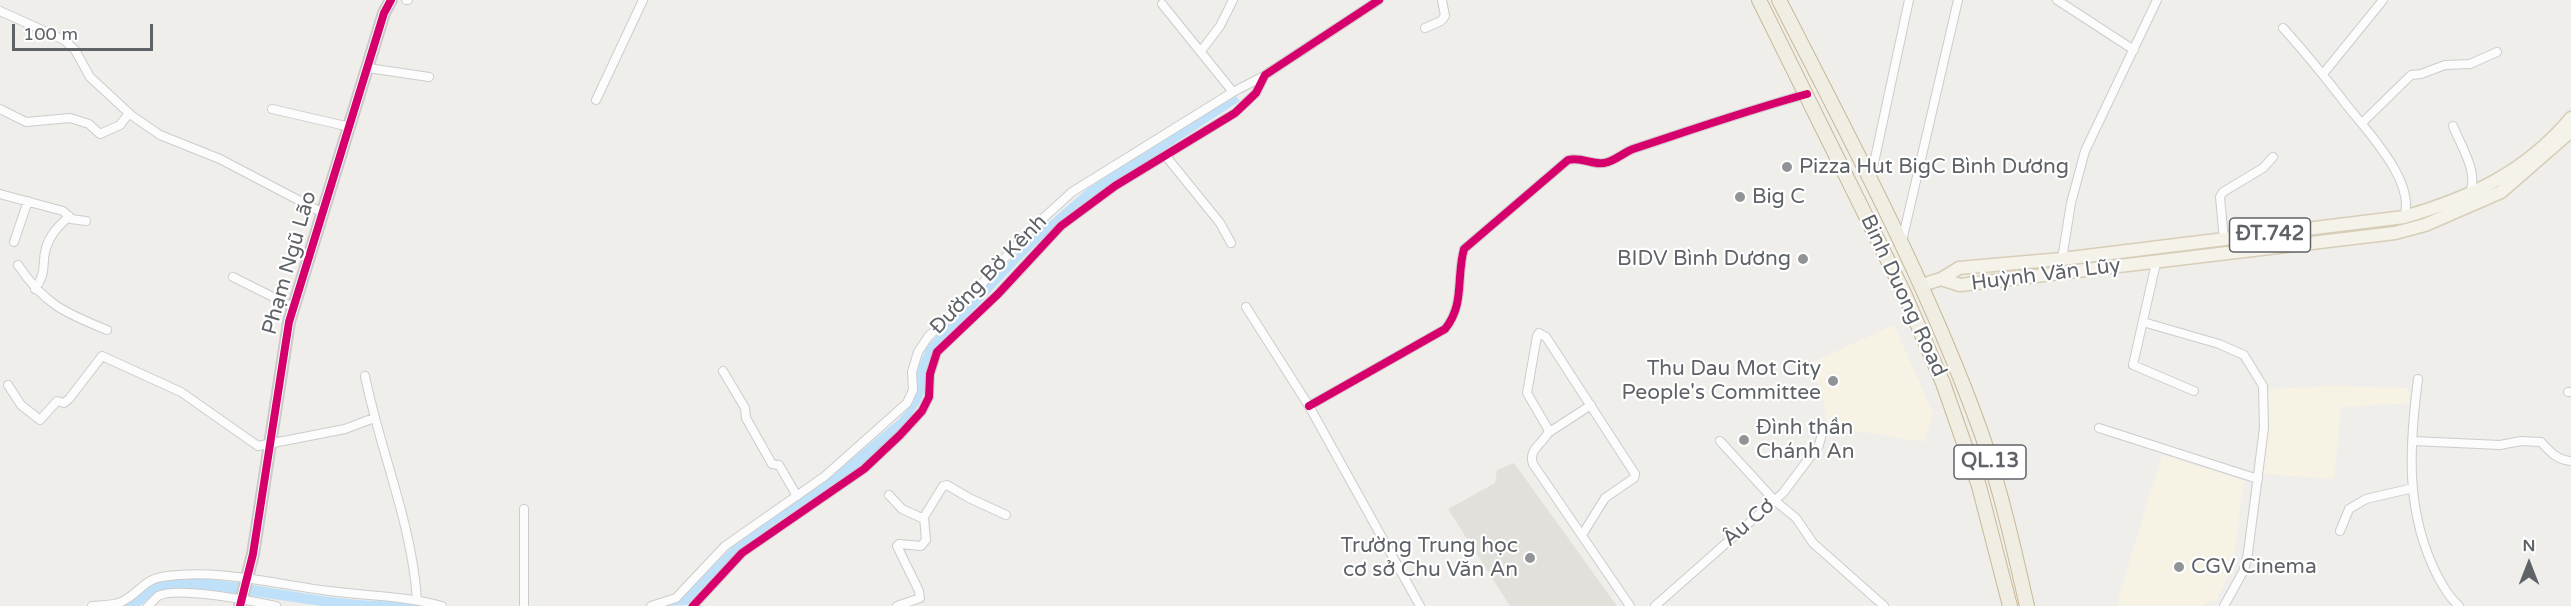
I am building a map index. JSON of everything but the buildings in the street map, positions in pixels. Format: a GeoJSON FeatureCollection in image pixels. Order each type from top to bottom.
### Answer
{"type":"FeatureCollection","features":[{"type":"Feature","properties":{"kind":"highway","name":"Binh Duong Road"},"geometry":{"type":"LineString","coordinates":[[1759,0],[1861,206],[1858,217],[1891,283],[1904,293],[1959,424],[1982,494],[2010,606]]}},
{"type":"Feature","properties":{"kind":"highway","name":"Binh Duong Road"},"geometry":{"type":"LineString","coordinates":[[1779,0],[1922,285],[1982,437],[2003,505],[2027,606]]}},
{"type":"Feature","properties":{"kind":"highway"},"geometry":{"type":"LineString","coordinates":[[1904,293],[1922,285]]}},
{"type":"Feature","properties":{"kind":"highway"},"geometry":{"type":"LineString","coordinates":[[2022,584],[2036,606]]}},
{"type":"Feature","properties":{"kind":"highway"},"geometry":{"type":"LineString","coordinates":[[2004,606],[2006,587]]}},
{"type":"Feature","properties":{"kind":"main road","name":"Huỳnh Văn Lũy"},"geometry":{"type":"LineString","coordinates":[[1941,279],[1959,268],[2062,259],[2404,218],[2497,188],[2571,118]]}},
{"type":"Feature","properties":{"kind":"main road","name":"Huỳnh Văn Lũy"},"geometry":{"type":"LineString","coordinates":[[1941,279],[1960,285],[2395,233],[2425,225],[2497,188],[2571,132]]}},
{"type":"Feature","properties":{"kind":"main road","name":"ĐT.742"},"geometry":{"type":"LineString","coordinates":[[1922,285],[1941,279]]}},
{"type":"Feature","properties":{"kind":"street","name":"Phạm Ngũ Lão"},"geometry":{"type":"LineString","coordinates":[[241,601],[253,554],[289,322],[384,13],[391,0]]}},
{"type":"Feature","properties":{"kind":"street"},"geometry":{"type":"LineString","coordinates":[[596,100],[643,0]]}},
{"type":"Feature","properties":{"kind":"street"},"geometry":{"type":"LineString","coordinates":[[1201,51],[1220,26],[1233,0]]}},
{"type":"Feature","properties":{"kind":"street","name":"Đường Bờ Kênh"},"geometry":{"type":"LineString","coordinates":[[651,606],[676,598],[725,546],[825,476],[907,403],[913,390],[912,372],[918,352],[928,337],[972,295],[1029,231],[1072,192],[1233,92],[1265,75],[1378,0]]}},
{"type":"Feature","properties":{"kind":"street"},"geometry":{"type":"LineString","coordinates":[[1425,28],[1441,21],[1445,16],[1442,0]]}},
{"type":"Feature","properties":{"kind":"street"},"geometry":{"type":"LineString","coordinates":[[1870,180],[1909,0]]}},
{"type":"Feature","properties":{"kind":"street"},"geometry":{"type":"LineString","coordinates":[[1902,244],[1958,0]]}},
{"type":"Feature","properties":{"kind":"street"},"geometry":{"type":"LineString","coordinates":[[2057,0],[2134,50]]}},
{"type":"Feature","properties":{"kind":"street"},"geometry":{"type":"LineString","coordinates":[[2062,259],[2071,203],[2085,151],[2157,0]]}},
{"type":"Feature","properties":{"kind":"street"},"geometry":{"type":"LineString","coordinates":[[2323,74],[2383,0]]}},
{"type":"Feature","properties":{"kind":"street"},"geometry":{"type":"LineString","coordinates":[[1162,4],[1233,92]]}},
{"type":"Feature","properties":{"kind":"street"},"geometry":{"type":"LineString","coordinates":[[0,11],[64,40],[75,50],[90,77],[129,113],[160,135],[220,159],[323,213]]}},
{"type":"Feature","properties":{"kind":"street"},"geometry":{"type":"LineString","coordinates":[[2283,28],[2362,123],[2398,176],[2407,209],[2404,218]]}},
{"type":"Feature","properties":{"kind":"street"},"geometry":{"type":"LineString","coordinates":[[2362,123],[2411,75],[2421,74],[2445,65],[2470,64],[2496,52]]}},
{"type":"Feature","properties":{"kind":"street"},"geometry":{"type":"LineString","coordinates":[[368,68],[429,77]]}},
{"type":"Feature","properties":{"kind":"street"},"geometry":{"type":"LineString","coordinates":[[693,606],[742,553],[864,469],[900,435],[921,411],[929,397],[930,374],[937,352],[998,294],[1061,226],[1115,186],[1235,112],[1256,93],[1265,75]]}},
{"type":"Feature","properties":{"kind":"street"},"geometry":{"type":"LineString","coordinates":[[1309,406],[1445,329],[1452,320],[1458,305],[1464,249],[1568,160],[1580,158],[1592,164],[1608,162],[1630,150],[1807,94]]}},
{"type":"Feature","properties":{"kind":"street"},"geometry":{"type":"LineString","coordinates":[[0,109],[26,122],[70,117],[89,124],[100,134],[120,124],[129,113]]}},
{"type":"Feature","properties":{"kind":"street"},"geometry":{"type":"LineString","coordinates":[[272,109],[350,127]]}},
{"type":"Feature","properties":{"kind":"street"},"geometry":{"type":"LineString","coordinates":[[2452,126],[2472,175],[2473,185],[2468,196]]}},
{"type":"Feature","properties":{"kind":"street"},"geometry":{"type":"LineString","coordinates":[[1165,155],[1220,223],[1231,243]]}},
{"type":"Feature","properties":{"kind":"street"},"geometry":{"type":"LineString","coordinates":[[2224,240],[2220,197],[2223,192],[2263,168],[2273,158]]}},
{"type":"Feature","properties":{"kind":"street"},"geometry":{"type":"LineString","coordinates":[[0,194],[63,211],[69,216],[86,221]]}},
{"type":"Feature","properties":{"kind":"street"},"geometry":{"type":"LineString","coordinates":[[14,242],[28,201]]}},
{"type":"Feature","properties":{"kind":"street"},"geometry":{"type":"LineString","coordinates":[[35,289],[46,264],[45,249],[49,240],[55,229],[69,216]]}},
{"type":"Feature","properties":{"kind":"street"},"geometry":{"type":"LineString","coordinates":[[2156,263],[2133,365],[2194,391]]}},
{"type":"Feature","properties":{"kind":"street"},"geometry":{"type":"LineString","coordinates":[[18,265],[35,289],[57,307],[107,330]]}},
{"type":"Feature","properties":{"kind":"street"},"geometry":{"type":"LineString","coordinates":[[233,277],[293,307]]}},
{"type":"Feature","properties":{"kind":"street"},"geometry":{"type":"LineString","coordinates":[[1246,307],[1309,406],[1420,606]]}},
{"type":"Feature","properties":{"kind":"street"},"geometry":{"type":"LineString","coordinates":[[2143,322],[2219,344],[2244,355],[2264,386],[2264,428],[2244,570],[2224,606]]}},
{"type":"Feature","properties":{"kind":"street"},"geometry":{"type":"LineString","coordinates":[[1548,433],[1548,429],[1527,393],[1539,333],[1546,337],[1635,474],[1634,478],[1605,498],[1582,535]]}},
{"type":"Feature","properties":{"kind":"street"},"geometry":{"type":"LineString","coordinates":[[8,385],[21,405],[40,420],[57,401],[64,403],[69,399],[102,356],[181,392],[258,446],[345,429],[374,418]]}},
{"type":"Feature","properties":{"kind":"street"},"geometry":{"type":"LineString","coordinates":[[723,371],[745,408],[746,418],[772,464],[779,465],[797,496]]}},
{"type":"Feature","properties":{"kind":"street"},"geometry":{"type":"LineString","coordinates":[[365,376],[374,418],[405,521],[415,570],[417,600]]}},
{"type":"Feature","properties":{"kind":"street"},"geometry":{"type":"LineString","coordinates":[[2418,379],[2413,441],[2414,507],[2421,539],[2431,566],[2450,598],[2459,606]]}},
{"type":"Feature","properties":{"kind":"street"},"geometry":{"type":"LineString","coordinates":[[1591,405],[1548,433],[1532,453],[1531,459],[1630,606]]}},
{"type":"Feature","properties":{"kind":"street","name":"Âu Cơ"},"geometry":{"type":"LineString","coordinates":[[1655,606],[1783,493],[1819,445],[1824,426]]}},
{"type":"Feature","properties":{"kind":"street"},"geometry":{"type":"LineString","coordinates":[[2100,428],[2258,479]]}},
{"type":"Feature","properties":{"kind":"street"},"geometry":{"type":"LineString","coordinates":[[1720,441],[1774,500],[1796,518],[1813,543],[1884,606]]}},
{"type":"Feature","properties":{"kind":"street"},"geometry":{"type":"LineString","coordinates":[[2413,441],[2500,445],[2521,441],[2541,442],[2551,453],[2564,461],[2571,461]]}},
{"type":"Feature","properties":{"kind":"street"},"geometry":{"type":"LineString","coordinates":[[897,606],[920,598],[919,591],[897,548],[899,544],[921,546],[927,535],[924,519],[943,486],[947,485],[1006,515]]}},
{"type":"Feature","properties":{"kind":"street"},"geometry":{"type":"LineString","coordinates":[[2340,531],[2349,509],[2366,499],[2413,488]]}},
{"type":"Feature","properties":{"kind":"street"},"geometry":{"type":"LineString","coordinates":[[889,495],[902,509],[924,519]]}},
{"type":"Feature","properties":{"kind":"street"},"geometry":{"type":"LineString","coordinates":[[524,509],[524,606]]}},
{"type":"Feature","properties":{"kind":"street"},"geometry":{"type":"LineString","coordinates":[[92,606],[122,603],[144,584],[158,578],[189,573],[247,578],[350,594],[417,600],[442,606]]}},
{"type":"Feature","properties":{"kind":"street"},"geometry":{"type":"LineString","coordinates":[[148,606],[160,595],[212,594],[276,606]]}},
{"type":"Feature","properties":{"kind":"shaded area"},"geometry":{"type":"Polygon","coordinates":[[[1894,325],[1933,414],[1924,442],[1827,426],[1823,395],[1816,379],[1804,366],[1894,325]]]}},
{"type":"Feature","properties":{"kind":"shaded area"},"geometry":{"type":"Polygon","coordinates":[[[2335,386],[2408,388],[2409,403],[2341,407],[2334,479],[2261,474],[2269,389],[2335,386]]]}},
{"type":"Feature","properties":{"kind":"shaded area"},"geometry":{"type":"Polygon","coordinates":[[[2162,455],[2244,481],[2232,567],[2215,603],[2209,600],[2203,606],[2116,606],[2162,455]]]}},
{"type":"Feature","properties":{"kind":"shaded area","name":"Trường Trung học cơ sở Chu Văn An"},"geometry":{"type":"Polygon","coordinates":[[[1514,463],[1617,606],[1510,606],[1448,509],[1495,483],[1497,470],[1514,463]]]}},
{"type":"Feature","properties":{"kind":"water"},"geometry":{"type":"Polygon","coordinates":[[[1236,96],[1240,101],[1092,197],[1029,251],[934,351],[919,404],[904,425],[868,460],[753,540],[687,605],[660,606],[682,597],[738,541],[819,486],[899,419],[914,401],[915,374],[927,346],[1042,228],[1087,189],[1201,115],[1236,96]]]}},
{"type":"Feature","properties":{"kind":"water"},"geometry":{"type":"Polygon","coordinates":[[[197,578],[338,598],[424,606],[322,606],[224,592],[194,591],[154,594],[140,606],[122,606],[150,584],[170,579],[197,578]]]}},
{"type":"Feature","properties":{"kind":"cycle path"},"geometry":{"type":"LineString","coordinates":[[240,606],[253,554],[289,322],[384,13],[391,0]]}},
{"type":"Feature","properties":{"kind":"cycle path"},"geometry":{"type":"LineString","coordinates":[[693,606],[742,553],[864,469],[900,435],[922,411],[929,397],[930,374],[937,352],[998,294],[1061,226],[1115,186],[1235,113],[1256,93],[1265,75],[1379,0]]}},
{"type":"Feature","properties":{"kind":"cycle path"},"geometry":{"type":"LineString","coordinates":[[1309,406],[1445,329],[1458,301],[1464,249],[1568,160],[1608,162],[1633,149],[1807,94]]}},
{"type":"Feature","properties":{"kind":"place","name":"Pizza Hut BigC Bình Dương"},"geometry":{"type":"Point","coordinates":[1787,167]}},
{"type":"Feature","properties":{"kind":"place","name":"Big C"},"geometry":{"type":"Point","coordinates":[1740,197]}},
{"type":"Feature","properties":{"kind":"place","name":"BIDV Bình Dương"},"geometry":{"type":"Point","coordinates":[1803,259]}},
{"type":"Feature","properties":{"kind":"place","name":"Thu Dau Mot City People's Committee"},"geometry":{"type":"Point","coordinates":[1833,381]}},
{"type":"Feature","properties":{"kind":"place","name":"Đình thần Chánh An"},"geometry":{"type":"Point","coordinates":[1744,440]}},
{"type":"Feature","properties":{"kind":"place","name":"Trường Trung học cơ sở Chu Văn An"},"geometry":{"type":"Point","coordinates":[1530,558]}},
{"type":"Feature","properties":{"kind":"place","name":"CGV Cinema"},"geometry":{"type":"Point","coordinates":[2179,567]}}]}
